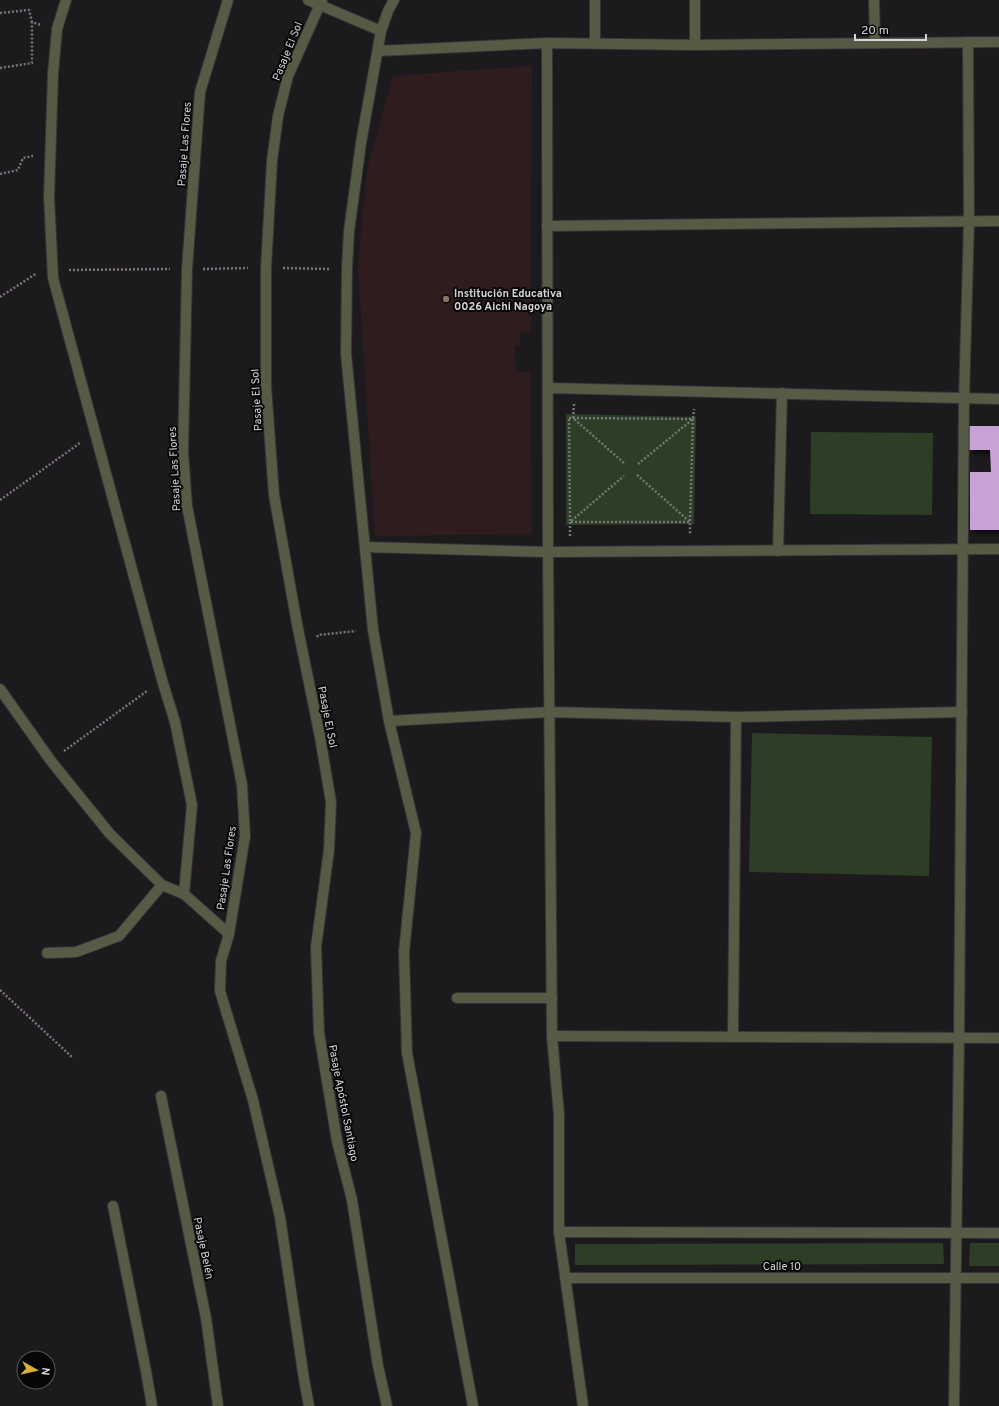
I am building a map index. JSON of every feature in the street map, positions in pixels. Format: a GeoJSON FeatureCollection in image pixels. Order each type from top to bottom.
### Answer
{"type":"FeatureCollection","features":[{"type":"Feature","properties":{"kind":"street"},"geometry":{"type":"LineString","coordinates":[[66,0],[57,29],[53,74],[49,196],[53,278],[162,680],[175,722],[192,805],[184,894]]}},
{"type":"Feature","properties":{"kind":"street","name":"Pasaje Las Flores"},"geometry":{"type":"LineString","coordinates":[[228,0],[200,92],[186,269],[183,452],[187,506],[242,785],[245,836],[229,934],[221,961],[220,990],[252,1100],[280,1217],[309,1406]]}},
{"type":"Feature","properties":{"kind":"street"},"geometry":{"type":"LineString","coordinates":[[308,0],[320,2],[381,31]]}},
{"type":"Feature","properties":{"kind":"street"},"geometry":{"type":"LineString","coordinates":[[394,0],[388,11],[381,31],[361,143],[350,231],[347,269],[346,354],[373,630],[390,721],[416,834],[404,952],[407,1053],[473,1406]]}},
{"type":"Feature","properties":{"kind":"street"},"geometry":{"type":"LineString","coordinates":[[594,43],[595,0]]}},
{"type":"Feature","properties":{"kind":"street"},"geometry":{"type":"LineString","coordinates":[[695,0],[695,45]]}},
{"type":"Feature","properties":{"kind":"street"},"geometry":{"type":"LineString","coordinates":[[874,0],[875,42]]}},
{"type":"Feature","properties":{"kind":"street","name":"Pasaje El Sol"},"geometry":{"type":"LineString","coordinates":[[320,2],[288,76],[278,116],[272,161],[266,268],[266,386],[274,495],[296,624],[320,737],[331,802]]}},
{"type":"Feature","properties":{"kind":"street"},"geometry":{"type":"LineString","coordinates":[[378,51],[547,43],[695,45],[875,42],[999,42]]}},
{"type":"Feature","properties":{"kind":"street"},"geometry":{"type":"LineString","coordinates":[[954,1406],[959,1038],[964,399],[968,222],[968,42]]}},
{"type":"Feature","properties":{"kind":"street"},"geometry":{"type":"LineString","coordinates":[[547,43],[548,552],[552,1036],[559,1116],[559,1232],[584,1406]]}},
{"type":"Feature","properties":{"kind":"street"},"geometry":{"type":"LineString","coordinates":[[548,226],[999,221]]}},
{"type":"Feature","properties":{"kind":"street"},"geometry":{"type":"LineString","coordinates":[[548,388],[999,399]]}},
{"type":"Feature","properties":{"kind":"street"},"geometry":{"type":"LineString","coordinates":[[778,551],[782,393]]}},
{"type":"Feature","properties":{"kind":"street"},"geometry":{"type":"LineString","coordinates":[[365,547],[548,552],[999,549]]}},
{"type":"Feature","properties":{"kind":"street"},"geometry":{"type":"LineString","coordinates":[[0,689],[51,761],[110,834],[162,885],[184,894],[229,934]]}},
{"type":"Feature","properties":{"kind":"street"},"geometry":{"type":"LineString","coordinates":[[390,721],[550,712],[736,717],[962,712]]}},
{"type":"Feature","properties":{"kind":"street"},"geometry":{"type":"LineString","coordinates":[[733,1037],[736,717]]}},
{"type":"Feature","properties":{"kind":"street","name":"Pasaje Apóstol Santiago"},"geometry":{"type":"LineString","coordinates":[[331,802],[329,850],[316,947],[319,1033],[337,1141],[352,1200],[378,1366],[387,1406]]}},
{"type":"Feature","properties":{"kind":"street"},"geometry":{"type":"LineString","coordinates":[[47,953],[76,952],[119,936],[162,885]]}},
{"type":"Feature","properties":{"kind":"street"},"geometry":{"type":"LineString","coordinates":[[457,998],[552,998]]}},
{"type":"Feature","properties":{"kind":"street"},"geometry":{"type":"LineString","coordinates":[[552,1036],[999,1038]]}},
{"type":"Feature","properties":{"kind":"street","name":"Pasaje Belén"},"geometry":{"type":"LineString","coordinates":[[161,1096],[206,1318],[218,1406]]}},
{"type":"Feature","properties":{"kind":"street"},"geometry":{"type":"LineString","coordinates":[[113,1206],[152,1406]]}},
{"type":"Feature","properties":{"kind":"street"},"geometry":{"type":"LineString","coordinates":[[559,1232],[999,1233]]}},
{"type":"Feature","properties":{"kind":"street","name":"Calle 10"},"geometry":{"type":"LineString","coordinates":[[565,1278],[999,1278]]}},
{"type":"Feature","properties":{"kind":"path"},"geometry":{"type":"LineString","coordinates":[[0,13],[29,10],[32,22],[32,63],[0,68]]}},
{"type":"Feature","properties":{"kind":"path"},"geometry":{"type":"LineString","coordinates":[[32,22],[57,29]]}},
{"type":"Feature","properties":{"kind":"path"},"geometry":{"type":"LineString","coordinates":[[0,174],[18,170],[22,158],[51,151]]}},
{"type":"Feature","properties":{"kind":"path"},"geometry":{"type":"LineString","coordinates":[[0,297],[52,263]]}},
{"type":"Feature","properties":{"kind":"path"},"geometry":{"type":"LineString","coordinates":[[570,552],[570,418],[573,418],[574,389]]}},
{"type":"Feature","properties":{"kind":"path"},"geometry":{"type":"LineString","coordinates":[[690,551],[694,392]]}},
{"type":"Feature","properties":{"kind":"path"},"geometry":{"type":"LineString","coordinates":[[573,418],[693,419]]}},
{"type":"Feature","properties":{"kind":"path"},"geometry":{"type":"LineString","coordinates":[[573,418],[624,463]]}},
{"type":"Feature","properties":{"kind":"path"},"geometry":{"type":"LineString","coordinates":[[638,464],[693,419]]}},
{"type":"Feature","properties":{"kind":"path"},"geometry":{"type":"LineString","coordinates":[[0,500],[95,432]]}},
{"type":"Feature","properties":{"kind":"path"},"geometry":{"type":"LineString","coordinates":[[637,475],[690,522]]}},
{"type":"Feature","properties":{"kind":"path"},"geometry":{"type":"LineString","coordinates":[[570,522],[624,476]]}},
{"type":"Feature","properties":{"kind":"path"},"geometry":{"type":"LineString","coordinates":[[570,522],[690,522]]}},
{"type":"Feature","properties":{"kind":"path"},"geometry":{"type":"LineString","coordinates":[[315,640],[318,635],[373,630]]}},
{"type":"Feature","properties":{"kind":"path"},"geometry":{"type":"LineString","coordinates":[[51,761],[162,680]]}},
{"type":"Feature","properties":{"kind":"path"},"geometry":{"type":"LineString","coordinates":[[0,990],[72,1058]]}},
{"type":"Feature","properties":{"kind":"shaded area","name":"Institución Educativa 0026 Aichi Nagoya"},"geometry":{"type":"Polygon","coordinates":[[[532,66],[531,333],[520,331],[520,346],[515,345],[516,372],[531,372],[532,534],[375,536],[358,267],[367,170],[393,76],[532,66]]]}},
{"type":"Feature","properties":{"kind":"green space"},"geometry":{"type":"Polygon","coordinates":[[[566,414],[696,417],[694,524],[566,525],[566,414]]]}},
{"type":"Feature","properties":{"kind":"green space"},"geometry":{"type":"Polygon","coordinates":[[[811,432],[933,433],[932,515],[810,514],[811,432]]]}},
{"type":"Feature","properties":{"kind":"green space"},"geometry":{"type":"Polygon","coordinates":[[[752,733],[932,737],[929,876],[749,872],[752,733]]]}},
{"type":"Feature","properties":{"kind":"green space"},"geometry":{"type":"Polygon","coordinates":[[[943,1243],[944,1264],[575,1265],[575,1244],[943,1243]]]}},
{"type":"Feature","properties":{"kind":"green space"},"geometry":{"type":"Polygon","coordinates":[[[970,1243],[999,1243],[999,1266],[969,1266],[970,1243]]]}},
{"type":"Feature","properties":{"kind":"building"},"geometry":{"type":"Polygon","coordinates":[[[969,426],[999,426],[999,530],[970,530],[970,472],[991,472],[990,450],[969,450],[969,426]]]}},
{"type":"Feature","properties":{"kind":"place","name":"Institución Educativa 0026 Aichi Nagoya"},"geometry":{"type":"Point","coordinates":[446,299]}}]}
